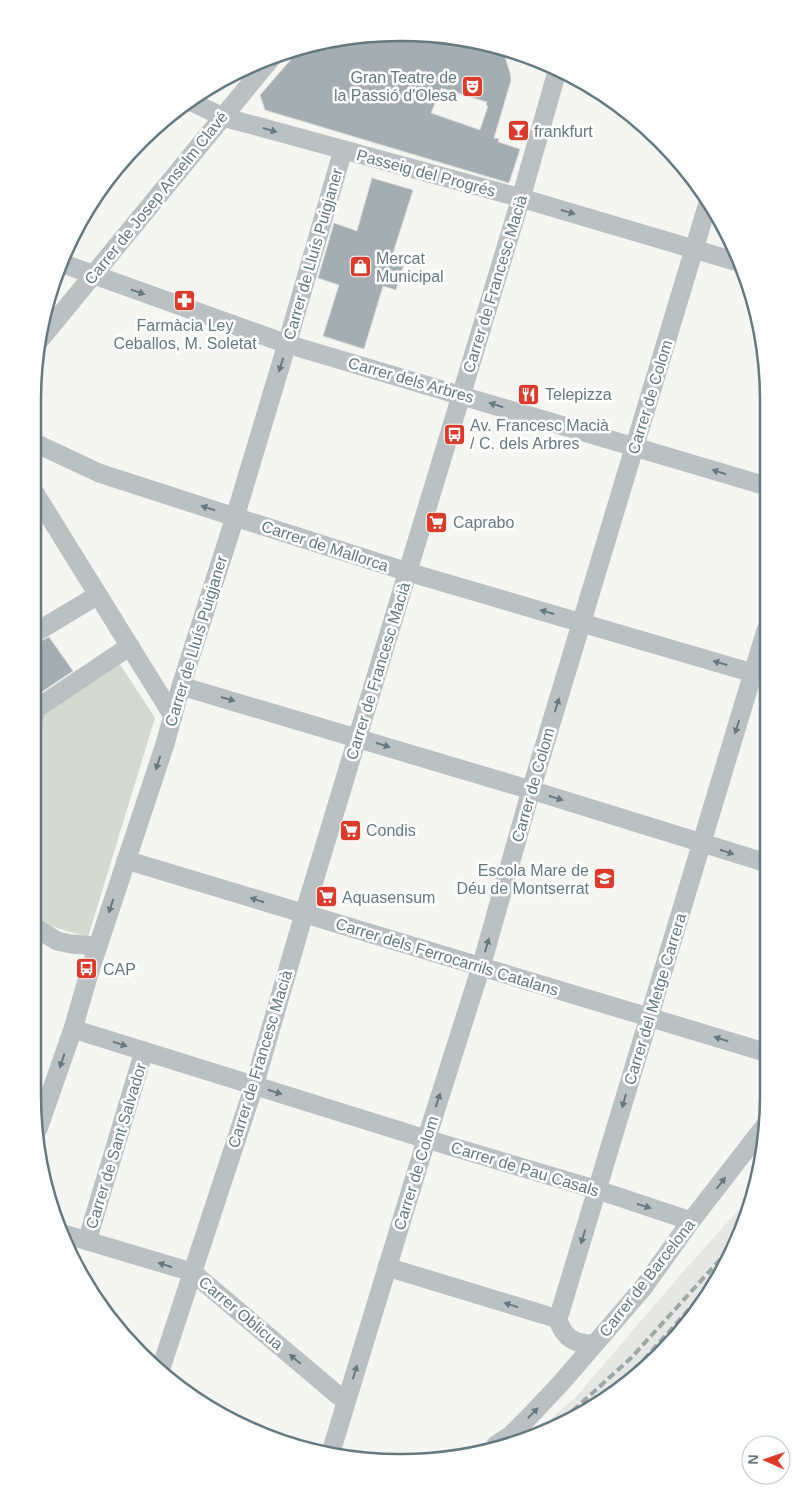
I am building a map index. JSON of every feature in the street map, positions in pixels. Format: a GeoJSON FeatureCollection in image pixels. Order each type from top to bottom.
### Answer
{"type":"FeatureCollection","features":[{"type":"Feature","properties":{"kind":"street","name":"Carrer de Josep Anselm Clavé"},"geometry":{"type":"LineString","coordinates":[[48,330],[262,69]]}},
{"type":"Feature","properties":{"kind":"street","name":"Carrer de Francesc Macià"},"geometry":{"type":"LineString","coordinates":[[162,1364],[254,1086],[304,914],[521,198],[556,77]]}},
{"type":"Feature","properties":{"kind":"street","name":"Passeig del Progrés"},"geometry":{"type":"LineString","coordinates":[[200,103],[223,117],[521,198],[731,260]]}},
{"type":"Feature","properties":{"kind":"street","name":"Carrer de Lluís Puigjaner"},"geometry":{"type":"LineString","coordinates":[[42,1117],[73,1029],[235,517],[288,344],[343,150]]}},
{"type":"Feature","properties":{"kind":"street","name":"Carrer de Colom"},"geometry":{"type":"LineString","coordinates":[[332,1447],[481,967],[531,790],[706,212]]}},
{"type":"Feature","properties":{"kind":"street","name":"Carrer dels Arbres"},"geometry":{"type":"LineString","coordinates":[[68,266],[288,344],[760,484]]}},
{"type":"Feature","properties":{"kind":"street","name":"Carrer de Mallorca"},"geometry":{"type":"LineString","coordinates":[[41,446],[99,473],[235,517],[408,572],[760,675]]}},
{"type":"Feature","properties":{"kind":"street"},"geometry":{"type":"LineString","coordinates":[[41,503],[173,716]]}},
{"type":"Feature","properties":{"kind":"street"},"geometry":{"type":"LineString","coordinates":[[41,629],[98,595]]}},
{"type":"Feature","properties":{"kind":"street"},"geometry":{"type":"LineString","coordinates":[[41,706],[130,646]]}},
{"type":"Feature","properties":{"kind":"street","name":"Carrer del Metge Carrera"},"geometry":{"type":"LineString","coordinates":[[558,1319],[702,844],[760,675]]}},
{"type":"Feature","properties":{"kind":"street"},"geometry":{"type":"LineString","coordinates":[[181,686],[531,790],[760,861]]}},
{"type":"Feature","properties":{"kind":"street","name":"Carrer dels Ferrocarrils Catalans"},"geometry":{"type":"LineString","coordinates":[[126,860],[760,1051]]}},
{"type":"Feature","properties":{"kind":"street"},"geometry":{"type":"LineString","coordinates":[[41,931],[57,941],[98,946]]}},
{"type":"Feature","properties":{"kind":"street","name":"Carrer de Pau Casals"},"geometry":{"type":"LineString","coordinates":[[73,1029],[426,1140],[598,1190],[691,1221]]}},
{"type":"Feature","properties":{"kind":"street","name":"Carrer de Sant Salvador"},"geometry":{"type":"LineString","coordinates":[[87,1241],[144,1051]]}},
{"type":"Feature","properties":{"kind":"street","name":"Carrer de Barcelona"},"geometry":{"type":"LineString","coordinates":[[507,1438],[530,1417],[643,1288],[691,1221],[758,1135]]}},
{"type":"Feature","properties":{"kind":"street","name":"Carrer Oblicua"},"geometry":{"type":"LineString","coordinates":[[71,1236],[192,1272],[346,1402]]}},
{"type":"Feature","properties":{"kind":"street"},"geometry":{"type":"LineString","coordinates":[[387,1267],[558,1319],[560,1329],[572,1340],[585,1345],[595,1343]]}},
{"type":"Feature","properties":{"kind":"shaded area"},"geometry":{"type":"Polygon","coordinates":[[[114,655],[155,718],[88,937],[41,923],[41,705],[114,655]]]}},
{"type":"Feature","properties":{"kind":"shaded area"},"geometry":{"type":"Polygon","coordinates":[[[742,1205],[723,1253],[712,1274],[686,1313],[655,1349],[619,1380],[600,1393],[580,1406],[547,1422],[577,1396],[742,1205]]]}},
{"type":"Feature","properties":{"kind":"building"},"geometry":{"type":"Polygon","coordinates":[[[400,41],[447,44],[471,48],[505,57],[511,80],[494,138],[499,139],[498,142],[520,149],[509,183],[265,110],[260,95],[293,58],[330,48],[354,44],[400,41]],[[441,88],[431,113],[480,130],[488,106],[486,105],[487,102],[441,88]]]}},
{"type":"Feature","properties":{"kind":"building","name":"Mercat Municipal"},"geometry":{"type":"Polygon","coordinates":[[[372,178],[413,190],[393,253],[406,257],[396,290],[383,286],[364,349],[323,336],[339,285],[318,278],[334,223],[357,231],[372,178]]]}},
{"type":"Feature","properties":{"kind":"building"},"geometry":{"type":"Polygon","coordinates":[[[49,637],[73,671],[41,692],[41,641],[49,637]]]}},
{"type":"Feature","properties":{"kind":"railway"},"geometry":{"type":"LineString","coordinates":[[576,1408],[631,1358],[719,1261]]}},
{"type":"Feature","properties":{"kind":"railway"},"geometry":{"type":"LineString","coordinates":[[648,1355],[687,1312]]}},
{"type":"Feature","properties":{"kind":"place","name":"Gran Teatre de la Passió d'Olesa"},"geometry":{"type":"Point","coordinates":[473,86]}},
{"type":"Feature","properties":{"kind":"place","name":"frankfurt"},"geometry":{"type":"Point","coordinates":[518,131]}},
{"type":"Feature","properties":{"kind":"place","name":"Mercat Municipal"},"geometry":{"type":"Point","coordinates":[360,267]}},
{"type":"Feature","properties":{"kind":"place","name":"Farmàcia Ley Ceballos, M. Soletat"},"geometry":{"type":"Point","coordinates":[185,301]}},
{"type":"Feature","properties":{"kind":"place","name":"Telepizza"},"geometry":{"type":"Point","coordinates":[529,394]}},
{"type":"Feature","properties":{"kind":"place","name":"Av. Francesc Macià / C. dels Arbres"},"geometry":{"type":"Point","coordinates":[454,434]}},
{"type":"Feature","properties":{"kind":"place","name":"Caprabo"},"geometry":{"type":"Point","coordinates":[437,522]}},
{"type":"Feature","properties":{"kind":"place","name":"Condis"},"geometry":{"type":"Point","coordinates":[350,830]}},
{"type":"Feature","properties":{"kind":"place","name":"Escola Mare de Déu de Montserrat"},"geometry":{"type":"Point","coordinates":[605,879]}},
{"type":"Feature","properties":{"kind":"place","name":"Aquasensum"},"geometry":{"type":"Point","coordinates":[326,897]}},
{"type":"Feature","properties":{"kind":"place","name":"CAP"},"geometry":{"type":"Point","coordinates":[87,969]}}]}
